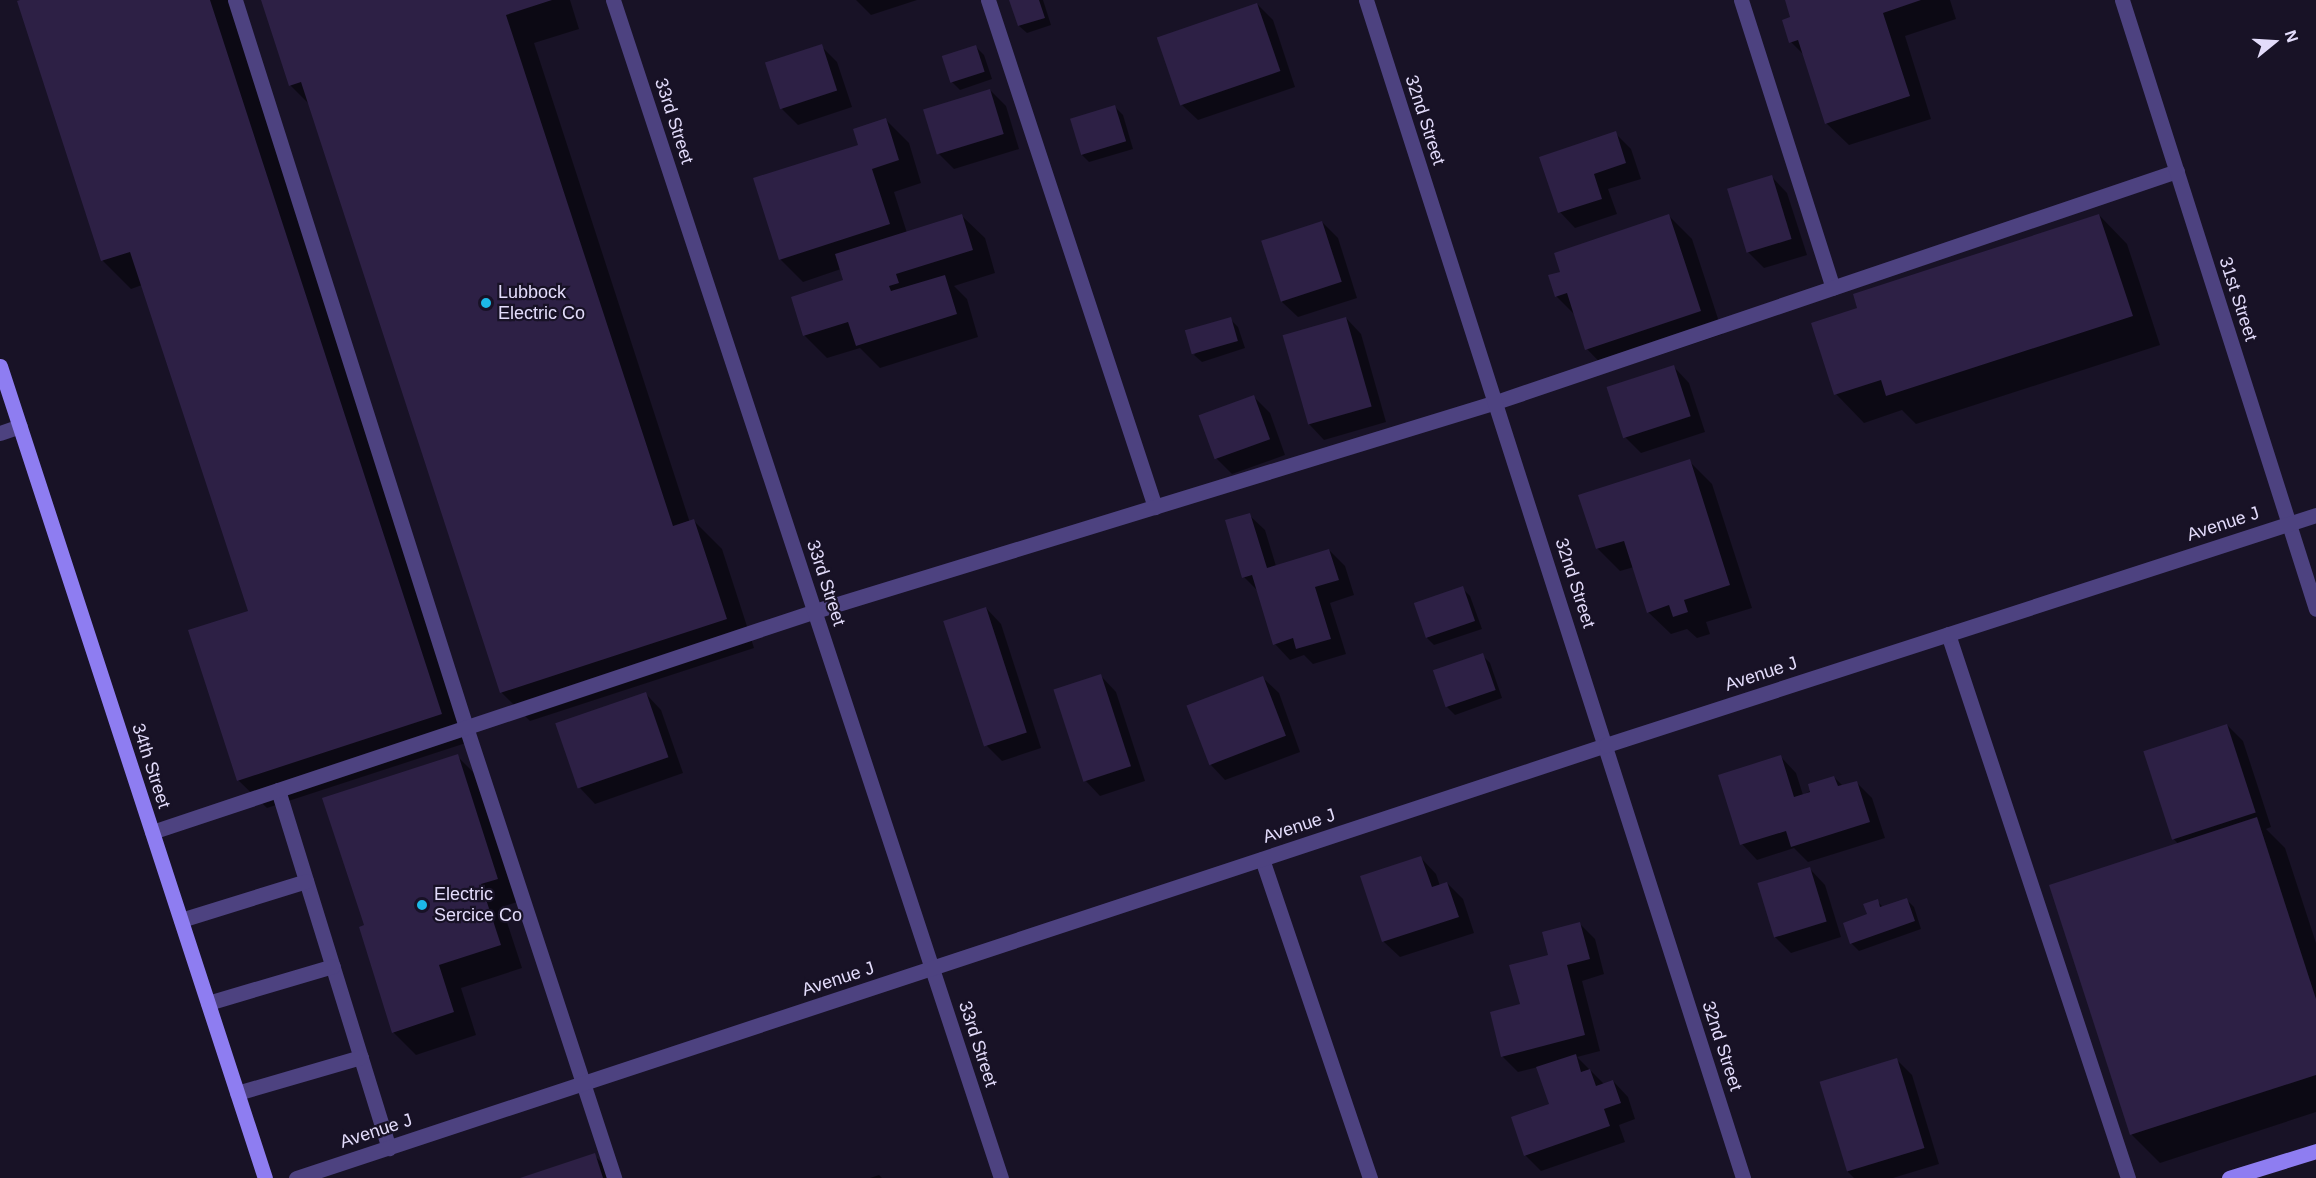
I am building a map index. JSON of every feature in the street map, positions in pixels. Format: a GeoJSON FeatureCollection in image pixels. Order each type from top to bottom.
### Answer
{"type":"FeatureCollection","features":[{"type":"Feature","properties":{"kind":"main road","name":"34th Street"},"geometry":{"type":"LineString","coordinates":[[0,366],[265,1178]]}},
{"type":"Feature","properties":{"kind":"main road"},"geometry":{"type":"LineString","coordinates":[[2229,1178],[2316,1151]]}},
{"type":"Feature","properties":{"kind":"street"},"geometry":{"type":"LineString","coordinates":[[235,0],[466,727],[614,1178]]}},
{"type":"Feature","properties":{"kind":"street","name":"33rd Street"},"geometry":{"type":"LineString","coordinates":[[613,0],[1001,1178]]}},
{"type":"Feature","properties":{"kind":"street"},"geometry":{"type":"LineString","coordinates":[[988,0],[1155,507]]}},
{"type":"Feature","properties":{"kind":"street","name":"32nd Street"},"geometry":{"type":"LineString","coordinates":[[1366,0],[1606,744],[1743,1178]]}},
{"type":"Feature","properties":{"kind":"street"},"geometry":{"type":"LineString","coordinates":[[1741,0],[1833,288]]}},
{"type":"Feature","properties":{"kind":"street","name":"31st Street"},"geometry":{"type":"LineString","coordinates":[[2122,0],[2316,609]]}},
{"type":"Feature","properties":{"kind":"street"},"geometry":{"type":"LineString","coordinates":[[152,832],[815,611],[1496,402],[2177,171]]}},
{"type":"Feature","properties":{"kind":"street"},"geometry":{"type":"LineString","coordinates":[[0,433],[20,426]]}},
{"type":"Feature","properties":{"kind":"street","name":"Avenue J"},"geometry":{"type":"LineString","coordinates":[[296,1178],[1606,744],[2316,515]]}},
{"type":"Feature","properties":{"kind":"street"},"geometry":{"type":"LineString","coordinates":[[1948,634],[2128,1178]]}},
{"type":"Feature","properties":{"kind":"street"},"geometry":{"type":"LineString","coordinates":[[278,790],[389,1148]]}},
{"type":"Feature","properties":{"kind":"street"},"geometry":{"type":"LineString","coordinates":[[1262,859],[1370,1178]]}},
{"type":"Feature","properties":{"kind":"street"},"geometry":{"type":"LineString","coordinates":[[181,920],[306,881]]}},
{"type":"Feature","properties":{"kind":"street"},"geometry":{"type":"LineString","coordinates":[[208,1003],[333,966]]}},
{"type":"Feature","properties":{"kind":"street"},"geometry":{"type":"LineString","coordinates":[[237,1094],[361,1057]]}},
{"type":"Feature","properties":{"kind":"building"},"geometry":{"type":"Polygon","coordinates":[[[210,0],[442,714],[237,781],[188,630],[248,611],[130,252],[101,261],[17,1],[210,0]]]}},
{"type":"Feature","properties":{"kind":"building","name":"Lubbock Electric Co"},"geometry":{"type":"Polygon","coordinates":[[[261,0],[552,0],[506,15],[673,526],[694,519],[727,619],[500,693],[301,82],[289,86],[261,0]]]}},
{"type":"Feature","properties":{"kind":"building"},"geometry":{"type":"Polygon","coordinates":[[[1009,0],[1039,0],[1045,18],[1018,26],[1009,0]]]}},
{"type":"Feature","properties":{"kind":"building"},"geometry":{"type":"Polygon","coordinates":[[[1785,0],[1921,0],[1883,13],[1910,96],[1825,124],[1798,40],[1789,43],[1782,20],[1790,17],[1785,0]]]}},
{"type":"Feature","properties":{"kind":"building"},"geometry":{"type":"Polygon","coordinates":[[[1257,3],[1280,71],[1180,106],[1157,38],[1257,3]]]}},
{"type":"Feature","properties":{"kind":"building"},"geometry":{"type":"Polygon","coordinates":[[[822,44],[837,91],[780,109],[765,63],[822,44]]]}},
{"type":"Feature","properties":{"kind":"building"},"geometry":{"type":"Polygon","coordinates":[[[976,45],[985,72],[950,83],[942,56],[976,45]]]}},
{"type":"Feature","properties":{"kind":"building"},"geometry":{"type":"Polygon","coordinates":[[[990,89],[1004,134],[937,154],[923,109],[990,89]]]}},
{"type":"Feature","properties":{"kind":"building"},"geometry":{"type":"Polygon","coordinates":[[[1115,105],[1126,141],[1081,155],[1070,119],[1115,105]]]}},
{"type":"Feature","properties":{"kind":"building"},"geometry":{"type":"Polygon","coordinates":[[[886,118],[899,160],[872,169],[890,224],[779,260],[753,178],[858,145],[853,129],[886,118]]]}},
{"type":"Feature","properties":{"kind":"building"},"geometry":{"type":"Polygon","coordinates":[[[1616,131],[1626,163],[1594,174],[1602,199],[1558,213],[1539,157],[1616,131]]]}},
{"type":"Feature","properties":{"kind":"building"},"geometry":{"type":"Polygon","coordinates":[[[1772,175],[1792,239],[1747,253],[1727,189],[1772,175]]]}},
{"type":"Feature","properties":{"kind":"building"},"geometry":{"type":"Polygon","coordinates":[[[962,214],[973,250],[896,274],[899,283],[889,286],[891,291],[945,275],[957,314],[856,346],[848,322],[803,336],[791,297],[843,280],[835,254],[962,214]]]}},
{"type":"Feature","properties":{"kind":"building"},"geometry":{"type":"Polygon","coordinates":[[[1669,214],[1701,311],[1585,350],[1567,293],[1555,297],[1548,275],[1560,272],[1554,253],[1669,214]]]}},
{"type":"Feature","properties":{"kind":"building"},"geometry":{"type":"Polygon","coordinates":[[[2099,214],[2133,316],[1886,396],[1881,380],[1834,395],[1811,323],[1857,308],[1853,294],[2099,214]]]}},
{"type":"Feature","properties":{"kind":"building"},"geometry":{"type":"Polygon","coordinates":[[[1322,221],[1342,282],[1281,302],[1261,241],[1322,221]]]}},
{"type":"Feature","properties":{"kind":"building"},"geometry":{"type":"Polygon","coordinates":[[[1231,317],[1238,341],[1192,354],[1185,330],[1231,317]]]}},
{"type":"Feature","properties":{"kind":"building"},"geometry":{"type":"Polygon","coordinates":[[[1346,317],[1372,406],[1308,425],[1283,335],[1346,317]]]}},
{"type":"Feature","properties":{"kind":"building"},"geometry":{"type":"Polygon","coordinates":[[[1674,365],[1691,416],[1623,438],[1606,387],[1674,365]]]}},
{"type":"Feature","properties":{"kind":"building"},"geometry":{"type":"Polygon","coordinates":[[[1254,395],[1270,439],[1215,459],[1199,415],[1254,395]]]}},
{"type":"Feature","properties":{"kind":"building"},"geometry":{"type":"Polygon","coordinates":[[[1690,459],[1730,585],[1684,600],[1688,612],[1673,617],[1669,605],[1647,613],[1624,541],[1596,549],[1578,495],[1690,459]]]}},
{"type":"Feature","properties":{"kind":"building"},"geometry":{"type":"Polygon","coordinates":[[[1250,513],[1267,568],[1329,549],[1339,580],[1315,587],[1331,639],[1296,649],[1293,638],[1273,645],[1252,575],[1242,578],[1225,520],[1250,513]]]}},
{"type":"Feature","properties":{"kind":"building"},"geometry":{"type":"Polygon","coordinates":[[[1463,586],[1475,621],[1426,638],[1414,603],[1463,586]]]}},
{"type":"Feature","properties":{"kind":"building"},"geometry":{"type":"Polygon","coordinates":[[[986,607],[1027,733],[984,746],[943,621],[986,607]]]}},
{"type":"Feature","properties":{"kind":"building"},"geometry":{"type":"Polygon","coordinates":[[[1483,653],[1496,690],[1446,707],[1433,670],[1483,653]]]}},
{"type":"Feature","properties":{"kind":"building"},"geometry":{"type":"Polygon","coordinates":[[[1101,674],[1131,766],[1083,782],[1053,689],[1101,674]]]}},
{"type":"Feature","properties":{"kind":"building"},"geometry":{"type":"Polygon","coordinates":[[[1263,676],[1286,736],[1209,765],[1186,705],[1263,676]]]}},
{"type":"Feature","properties":{"kind":"building"},"geometry":{"type":"Polygon","coordinates":[[[646,692],[668,757],[578,788],[555,723],[646,692]]]}},
{"type":"Feature","properties":{"kind":"building"},"geometry":{"type":"Polygon","coordinates":[[[2227,724],[2256,812],[2172,840],[2143,751],[2227,724]]]}},
{"type":"Feature","properties":{"kind":"building","name":"Electric Sercice Co"},"geometry":{"type":"Polygon","coordinates":[[[458,754],[498,879],[481,884],[501,945],[439,965],[454,1012],[392,1033],[359,927],[364,925],[322,798],[458,754]]]}},
{"type":"Feature","properties":{"kind":"building"},"geometry":{"type":"Polygon","coordinates":[[[1781,755],[1794,797],[1810,792],[1808,784],[1834,776],[1838,786],[1857,781],[1870,822],[1791,847],[1786,831],[1740,845],[1718,775],[1781,755]]]}},
{"type":"Feature","properties":{"kind":"building"},"geometry":{"type":"Polygon","coordinates":[[[2257,817],[2316,999],[2316,1075],[2130,1135],[2049,885],[2257,817]]]}},
{"type":"Feature","properties":{"kind":"building"},"geometry":{"type":"Polygon","coordinates":[[[1421,856],[1432,887],[1447,882],[1459,917],[1382,942],[1360,876],[1421,856]]]}},
{"type":"Feature","properties":{"kind":"building"},"geometry":{"type":"Polygon","coordinates":[[[1810,867],[1827,922],[1774,938],[1757,883],[1810,867]]]}},
{"type":"Feature","properties":{"kind":"building"},"geometry":{"type":"Polygon","coordinates":[[[1907,898],[1915,921],[1850,944],[1843,923],[1867,914],[1863,904],[1878,899],[1880,907],[1907,898]]]}},
{"type":"Feature","properties":{"kind":"building"},"geometry":{"type":"Polygon","coordinates":[[[1580,922],[1590,959],[1567,965],[1585,1035],[1501,1057],[1490,1012],[1520,1004],[1509,965],[1548,955],[1542,932],[1580,922]]]}},
{"type":"Feature","properties":{"kind":"building"},"geometry":{"type":"Polygon","coordinates":[[[1576,1054],[1581,1072],[1590,1069],[1596,1086],[1613,1080],[1621,1103],[1604,1109],[1610,1126],[1524,1156],[1511,1117],[1549,1104],[1536,1067],[1576,1054]]]}},
{"type":"Feature","properties":{"kind":"building"},"geometry":{"type":"Polygon","coordinates":[[[1897,1058],[1924,1148],[1847,1172],[1820,1082],[1897,1058]]]}},
{"type":"Feature","properties":{"kind":"building"},"geometry":{"type":"Polygon","coordinates":[[[595,1153],[603,1178],[520,1178],[595,1153]]]}},
{"type":"Feature","properties":{"kind":"place","name":"Lubbock Electric Co"},"geometry":{"type":"Point","coordinates":[486,303]}},
{"type":"Feature","properties":{"kind":"place","name":"Electric Sercice Co"},"geometry":{"type":"Point","coordinates":[422,905]}}]}
